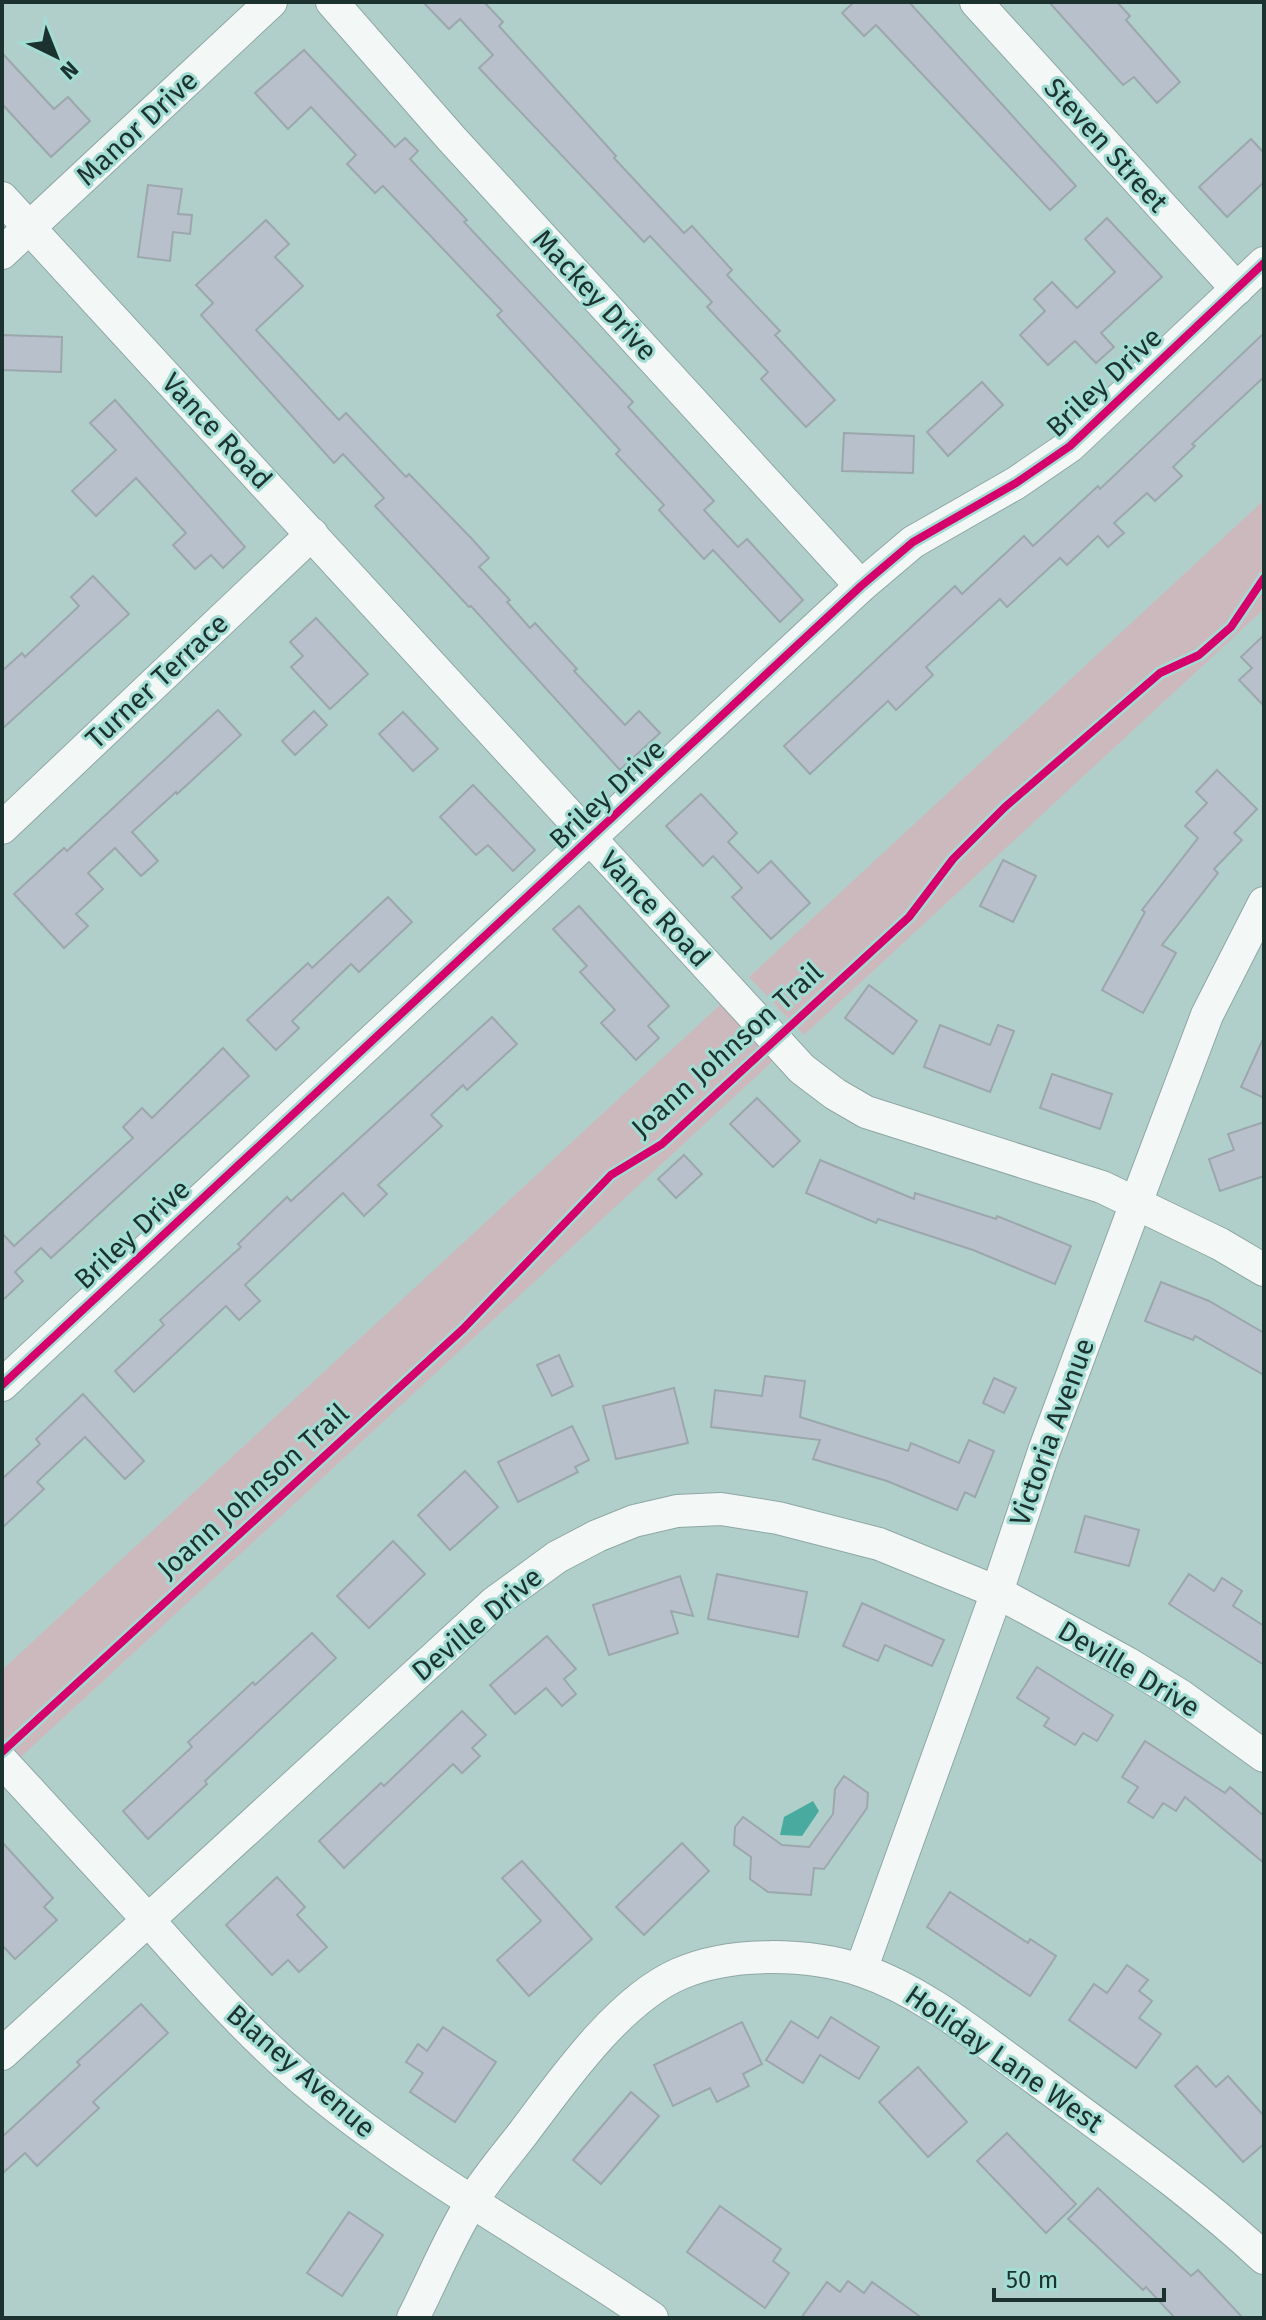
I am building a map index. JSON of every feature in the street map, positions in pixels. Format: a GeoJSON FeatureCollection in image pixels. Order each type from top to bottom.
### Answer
{"type":"FeatureCollection","features":[{"type":"Feature","properties":{"kind":"street","name":"Manor Drive"},"geometry":{"type":"LineString","coordinates":[[2,253],[271,2]]}},
{"type":"Feature","properties":{"kind":"street","name":"Mackey Drive"},"geometry":{"type":"LineString","coordinates":[[332,2],[451,138],[861,586]]}},
{"type":"Feature","properties":{"kind":"street","name":"Steven Street"},"geometry":{"type":"LineString","coordinates":[[976,2],[1237,289]]}},
{"type":"Feature","properties":{"kind":"street","name":"Vance Road"},"geometry":{"type":"LineString","coordinates":[[2,198],[802,1069],[866,1112],[1102,1187],[1220,1244],[1264,1270]]}},
{"type":"Feature","properties":{"kind":"street","name":"Briley Drive"},"geometry":{"type":"LineString","coordinates":[[2,1385],[861,586],[913,542],[1016,483],[1070,446],[1264,263]]}},
{"type":"Feature","properties":{"kind":"street","name":"Turner Terrace"},"geometry":{"type":"LineString","coordinates":[[2,828],[312,534]]}},
{"type":"Feature","properties":{"kind":"street","name":"Victoria Avenue"},"geometry":{"type":"LineString","coordinates":[[861,1970],[997,1592],[1044,1451],[1207,1015],[1264,903]]}},
{"type":"Feature","properties":{"kind":"street","name":"Deville Drive"},"geometry":{"type":"LineString","coordinates":[[2,2054],[494,1603],[557,1557],[634,1521],[677,1511],[721,1509],[778,1518],[879,1544],[997,1592],[1127,1663],[1181,1696],[1264,1756]]}},
{"type":"Feature","properties":{"kind":"street","name":"Blaney Avenue"},"geometry":{"type":"LineString","coordinates":[[2,1761],[247,2030],[303,2080],[424,2172],[473,2200],[652,2318]]}},
{"type":"Feature","properties":{"kind":"street","name":"Holiday Lane West"},"geometry":{"type":"LineString","coordinates":[[413,2318],[473,2200],[585,2052],[648,1991],[702,1965],[739,1958],[818,1959],[861,1970],[895,1984],[943,2012],[1171,2178],[1264,2258]]}},
{"type":"Feature","properties":{"kind":"shaded area"},"geometry":{"type":"Polygon","coordinates":[[[1264,500],[1264,609],[804,1035],[749,977],[1264,500]]]}},
{"type":"Feature","properties":{"kind":"shaded area"},"geometry":{"type":"Polygon","coordinates":[[[722,1003],[774,1060],[21,1757],[2,1737],[2,1670],[722,1003]]]}},
{"type":"Feature","properties":{"kind":"shaded area"},"geometry":{"type":"Polygon","coordinates":[[[813,1801],[819,1811],[802,1836],[780,1835],[784,1817],[813,1801]]]}},
{"type":"Feature","properties":{"kind":"building"},"geometry":{"type":"Polygon","coordinates":[[[423,2],[484,2],[503,22],[499,26],[616,156],[614,158],[684,233],[692,226],[732,270],[727,275],[780,331],[775,335],[835,400],[806,427],[761,379],[768,372],[707,307],[712,302],[650,236],[644,242],[479,68],[493,55],[460,19],[449,29],[423,2]]]}},
{"type":"Feature","properties":{"kind":"building"},"geometry":{"type":"Polygon","coordinates":[[[854,2],[909,2],[1076,186],[1050,210],[876,25],[864,36],[842,13],[854,2]]]}},
{"type":"Feature","properties":{"kind":"building"},"geometry":{"type":"Polygon","coordinates":[[[1049,2],[1117,2],[1130,16],[1126,20],[1180,82],[1157,103],[1134,77],[1123,85],[1049,2]]]}},
{"type":"Feature","properties":{"kind":"building"},"geometry":{"type":"Polygon","coordinates":[[[304,50],[395,147],[405,138],[418,151],[410,159],[467,220],[464,222],[633,402],[628,407],[714,501],[704,510],[738,547],[747,539],[803,600],[780,622],[713,550],[704,559],[659,510],[664,505],[616,454],[620,450],[497,315],[502,311],[383,186],[375,193],[347,164],[356,155],[311,107],[288,129],[255,93],[304,50]]]}},
{"type":"Feature","properties":{"kind":"building"},"geometry":{"type":"Polygon","coordinates":[[[2,53],[54,109],[68,97],[90,121],[51,157],[2,104],[2,53]]]}},
{"type":"Feature","properties":{"kind":"building"},"geometry":{"type":"Polygon","coordinates":[[[1251,139],[1264,153],[1264,182],[1227,217],[1199,187],[1251,139]]]}},
{"type":"Feature","properties":{"kind":"building"},"geometry":{"type":"Polygon","coordinates":[[[148,185],[182,189],[178,214],[192,215],[190,234],[173,232],[170,261],[138,257],[148,185]]]}},
{"type":"Feature","properties":{"kind":"building"},"geometry":{"type":"Polygon","coordinates":[[[1107,218],[1162,277],[1101,333],[1114,347],[1096,363],[1075,341],[1048,365],[1020,335],[1045,311],[1034,299],[1052,282],[1077,308],[1115,272],[1085,239],[1107,218]]]}},
{"type":"Feature","properties":{"kind":"building"},"geometry":{"type":"Polygon","coordinates":[[[266,220],[289,244],[275,257],[303,286],[256,330],[339,420],[346,413],[406,477],[409,474],[473,540],[489,558],[479,567],[510,600],[507,602],[530,628],[535,623],[577,669],[574,671],[625,725],[639,711],[660,733],[620,770],[375,506],[384,498],[343,454],[334,463],[201,315],[213,303],[196,285],[266,220]]]}},
{"type":"Feature","properties":{"kind":"building"},"geometry":{"type":"Polygon","coordinates":[[[1264,333],[1264,377],[1192,444],[1195,446],[1173,467],[1182,476],[1155,501],[1147,493],[1114,523],[1124,533],[1108,547],[1098,536],[1067,565],[1060,558],[1007,607],[1000,599],[926,667],[933,675],[896,710],[888,701],[810,774],[784,746],[955,586],[962,594],[1024,536],[1033,546],[1098,486],[1100,489],[1264,333]]]}},
{"type":"Feature","properties":{"kind":"building"},"geometry":{"type":"Polygon","coordinates":[[[2,335],[62,337],[61,372],[2,370],[2,335]]]}},
{"type":"Feature","properties":{"kind":"building"},"geometry":{"type":"Polygon","coordinates":[[[982,382],[1003,405],[948,456],[927,432],[982,382]]]}},
{"type":"Feature","properties":{"kind":"building"},"geometry":{"type":"Polygon","coordinates":[[[115,400],[245,547],[223,568],[211,555],[195,569],[173,545],[186,533],[136,478],[96,516],[72,491],[116,450],[90,423],[115,400]]]}},
{"type":"Feature","properties":{"kind":"building"},"geometry":{"type":"Polygon","coordinates":[[[844,433],[914,436],[913,473],[842,471],[844,433]]]}},
{"type":"Feature","properties":{"kind":"building"},"geometry":{"type":"Polygon","coordinates":[[[93,576],[129,614],[2,729],[2,671],[22,653],[25,657],[79,606],[71,597],[93,576]]]}},
{"type":"Feature","properties":{"kind":"building"},"geometry":{"type":"Polygon","coordinates":[[[316,618],[368,674],[330,709],[291,667],[303,656],[290,642],[316,618]]]}},
{"type":"Feature","properties":{"kind":"building"},"geometry":{"type":"Polygon","coordinates":[[[1264,635],[1264,706],[1239,680],[1252,668],[1241,657],[1264,635]]]}},
{"type":"Feature","properties":{"kind":"building"},"geometry":{"type":"Polygon","coordinates":[[[218,710],[241,735],[132,832],[158,861],[141,876],[115,848],[88,873],[103,889],[76,914],[88,926],[64,948],[14,894],[64,848],[67,851],[218,710]]]}},
{"type":"Feature","properties":{"kind":"building"},"geometry":{"type":"Polygon","coordinates":[[[314,711],[327,725],[295,755],[282,741],[314,711]]]}},
{"type":"Feature","properties":{"kind":"building"},"geometry":{"type":"Polygon","coordinates":[[[403,712],[438,749],[413,771],[379,734],[403,712]]]}},
{"type":"Feature","properties":{"kind":"building"},"geometry":{"type":"Polygon","coordinates":[[[1217,770],[1257,809],[1234,833],[1242,840],[1214,869],[1218,873],[1162,945],[1176,953],[1143,1013],[1102,990],[1145,912],[1142,910],[1198,838],[1185,826],[1207,803],[1196,792],[1217,770]]]}},
{"type":"Feature","properties":{"kind":"building"},"geometry":{"type":"Polygon","coordinates":[[[473,785],[535,850],[513,871],[488,845],[476,855],[440,817],[473,785]]]}},
{"type":"Feature","properties":{"kind":"building"},"geometry":{"type":"Polygon","coordinates":[[[701,794],[737,833],[728,842],[758,873],[771,861],[810,903],[771,939],[732,897],[742,888],[713,856],[703,866],[666,826],[701,794]]]}},
{"type":"Feature","properties":{"kind":"building"},"geometry":{"type":"Polygon","coordinates":[[[1003,860],[1036,876],[1013,922],[980,906],[1003,860]]]}},
{"type":"Feature","properties":{"kind":"building"},"geometry":{"type":"Polygon","coordinates":[[[388,897],[412,922],[359,972],[351,964],[292,1021],[299,1028],[276,1050],[247,1020],[308,963],[312,968],[388,897]]]}},
{"type":"Feature","properties":{"kind":"building"},"geometry":{"type":"Polygon","coordinates":[[[579,906],[669,1006],[648,1026],[659,1038],[636,1060],[601,1023],[615,1010],[580,972],[587,966],[553,929],[579,906]]]}},
{"type":"Feature","properties":{"kind":"building"},"geometry":{"type":"Polygon","coordinates":[[[869,985],[917,1021],[893,1054],[845,1018],[869,985]]]}},
{"type":"Feature","properties":{"kind":"building"},"geometry":{"type":"Polygon","coordinates":[[[492,1017],[517,1044],[467,1090],[463,1085],[431,1115],[442,1126],[378,1185],[387,1194],[364,1216],[343,1193],[245,1285],[260,1301],[239,1320],[226,1306],[134,1392],[115,1371],[164,1325],[160,1320],[241,1247],[238,1244],[287,1197],[291,1201],[492,1017]]]}},
{"type":"Feature","properties":{"kind":"building"},"geometry":{"type":"Polygon","coordinates":[[[940,1025],[990,1045],[998,1025],[1014,1031],[990,1092],[924,1067],[940,1025]]]}},
{"type":"Feature","properties":{"kind":"building"},"geometry":{"type":"Polygon","coordinates":[[[1264,1037],[1264,1098],[1241,1087],[1264,1037]]]}},
{"type":"Feature","properties":{"kind":"building"},"geometry":{"type":"Polygon","coordinates":[[[223,1048],[249,1076],[51,1258],[41,1248],[15,1272],[23,1281],[2,1301],[2,1233],[14,1246],[133,1138],[123,1127],[142,1108],[152,1118],[223,1048]]]}},
{"type":"Feature","properties":{"kind":"building"},"geometry":{"type":"Polygon","coordinates":[[[1052,1074],[1112,1094],[1100,1129],[1040,1108],[1052,1074]]]}},
{"type":"Feature","properties":{"kind":"building"},"geometry":{"type":"Polygon","coordinates":[[[757,1098],[800,1141],[773,1167],[730,1124],[757,1098]]]}},
{"type":"Feature","properties":{"kind":"building"},"geometry":{"type":"Polygon","coordinates":[[[1264,1122],[1264,1176],[1220,1191],[1209,1159],[1234,1150],[1228,1134],[1264,1122]]]}},
{"type":"Feature","properties":{"kind":"building"},"geometry":{"type":"Polygon","coordinates":[[[684,1155],[702,1174],[676,1198],[658,1179],[684,1155]]]}},
{"type":"Feature","properties":{"kind":"building"},"geometry":{"type":"Polygon","coordinates":[[[820,1160],[914,1199],[915,1193],[996,1219],[997,1216],[1071,1246],[1055,1284],[973,1250],[878,1219],[876,1223],[806,1193],[820,1160]]]}},
{"type":"Feature","properties":{"kind":"building"},"geometry":{"type":"Polygon","coordinates":[[[1161,1282],[1209,1301],[1264,1333],[1264,1375],[1195,1336],[1193,1340],[1145,1321],[1161,1282]]]}},
{"type":"Feature","properties":{"kind":"building"},"geometry":{"type":"Polygon","coordinates":[[[559,1355],[573,1386],[552,1396],[537,1365],[559,1355]]]}},
{"type":"Feature","properties":{"kind":"building"},"geometry":{"type":"Polygon","coordinates":[[[765,1376],[805,1381],[800,1417],[908,1451],[911,1443],[959,1463],[969,1440],[994,1451],[975,1497],[965,1492],[957,1510],[887,1481],[813,1459],[820,1440],[711,1427],[715,1390],[762,1396],[765,1376]]]}},
{"type":"Feature","properties":{"kind":"building"},"geometry":{"type":"Polygon","coordinates":[[[994,1378],[1016,1388],[1004,1413],[983,1403],[994,1378]]]}},
{"type":"Feature","properties":{"kind":"building"},"geometry":{"type":"Polygon","coordinates":[[[674,1388],[688,1443],[616,1459],[603,1406],[674,1388]]]}},
{"type":"Feature","properties":{"kind":"building"},"geometry":{"type":"Polygon","coordinates":[[[83,1394],[144,1461],[125,1479],[85,1437],[37,1482],[44,1489],[2,1528],[2,1479],[40,1444],[36,1439],[83,1394]]]}},
{"type":"Feature","properties":{"kind":"building"},"geometry":{"type":"Polygon","coordinates":[[[572,1426],[589,1460],[575,1467],[578,1472],[518,1502],[498,1462],[572,1426]]]}},
{"type":"Feature","properties":{"kind":"building"},"geometry":{"type":"Polygon","coordinates":[[[465,1471],[498,1507],[450,1550],[418,1515],[465,1471]]]}},
{"type":"Feature","properties":{"kind":"building"},"geometry":{"type":"Polygon","coordinates":[[[1085,1516],[1139,1530],[1129,1566],[1075,1552],[1085,1516]]]}},
{"type":"Feature","properties":{"kind":"building"},"geometry":{"type":"Polygon","coordinates":[[[393,1541],[425,1574],[369,1628],[337,1596],[393,1541]]]}},
{"type":"Feature","properties":{"kind":"building"},"geometry":{"type":"Polygon","coordinates":[[[717,1574],[807,1592],[798,1637],[708,1619],[717,1574]]]}},
{"type":"Feature","properties":{"kind":"building"},"geometry":{"type":"Polygon","coordinates":[[[1189,1574],[1214,1591],[1222,1578],[1242,1591],[1233,1606],[1264,1626],[1264,1665],[1169,1604],[1189,1574]]]}},
{"type":"Feature","properties":{"kind":"building"},"geometry":{"type":"Polygon","coordinates":[[[680,1576],[693,1616],[671,1611],[678,1633],[609,1655],[593,1605],[680,1576]]]}},
{"type":"Feature","properties":{"kind":"building"},"geometry":{"type":"Polygon","coordinates":[[[862,1603],[944,1640],[932,1666],[885,1645],[878,1661],[843,1646],[862,1603]]]}},
{"type":"Feature","properties":{"kind":"building"},"geometry":{"type":"Polygon","coordinates":[[[312,1633],[336,1658],[148,1839],[123,1811],[192,1747],[188,1742],[312,1633]]]}},
{"type":"Feature","properties":{"kind":"building"},"geometry":{"type":"Polygon","coordinates":[[[547,1636],[576,1669],[564,1679],[576,1694],[562,1706],[546,1688],[515,1714],[490,1685],[547,1636]]]}},
{"type":"Feature","properties":{"kind":"building"},"geometry":{"type":"Polygon","coordinates":[[[1037,1667],[1113,1715],[1097,1741],[1083,1733],[1075,1745],[1044,1726],[1049,1718],[1017,1698],[1037,1667]]]}},
{"type":"Feature","properties":{"kind":"building"},"geometry":{"type":"Polygon","coordinates":[[[462,1711],[486,1735],[472,1748],[480,1756],[462,1773],[453,1764],[344,1868],[319,1841],[381,1783],[384,1786],[462,1711]]]}},
{"type":"Feature","properties":{"kind":"building"},"geometry":{"type":"Polygon","coordinates":[[[1145,1741],[1225,1793],[1230,1787],[1264,1816],[1264,1863],[1185,1797],[1176,1811],[1163,1803],[1153,1818],[1128,1802],[1138,1787],[1122,1777],[1145,1741]]]}},
{"type":"Feature","properties":{"kind":"building"},"geometry":{"type":"Polygon","coordinates":[[[844,1776],[868,1793],[867,1808],[824,1869],[814,1868],[811,1895],[768,1892],[750,1879],[751,1857],[734,1845],[735,1827],[743,1817],[782,1845],[809,1847],[833,1814],[835,1789],[844,1776]]]}},
{"type":"Feature","properties":{"kind":"building"},"geometry":{"type":"Polygon","coordinates":[[[2,1842],[53,1898],[44,1907],[57,1920],[15,1959],[2,1945],[2,1842]]]}},
{"type":"Feature","properties":{"kind":"building"},"geometry":{"type":"Polygon","coordinates":[[[682,1843],[709,1871],[644,1935],[616,1907],[682,1843]]]}},
{"type":"Feature","properties":{"kind":"building"},"geometry":{"type":"Polygon","coordinates":[[[522,1861],[592,1939],[529,1996],[497,1960],[541,1921],[502,1878],[522,1861]]]}},
{"type":"Feature","properties":{"kind":"building"},"geometry":{"type":"Polygon","coordinates":[[[277,1877],[305,1907],[297,1915],[327,1947],[299,1972],[288,1960],[272,1975],[226,1925],[277,1877]]]}},
{"type":"Feature","properties":{"kind":"building"},"geometry":{"type":"Polygon","coordinates":[[[950,1892],[1028,1943],[1030,1939],[1056,1956],[1030,1996],[927,1927],[950,1892]]]}},
{"type":"Feature","properties":{"kind":"building"},"geometry":{"type":"Polygon","coordinates":[[[1127,1965],[1148,1980],[1139,1991],[1152,2001],[1139,2018],[1161,2034],[1136,2068],[1069,2020],[1094,1984],[1107,1993],[1127,1965]]]}},
{"type":"Feature","properties":{"kind":"building"},"geometry":{"type":"Polygon","coordinates":[[[141,2004],[168,2033],[93,2102],[99,2108],[37,2166],[25,2153],[2,2174],[2,2137],[141,2004]]]}},
{"type":"Feature","properties":{"kind":"building"},"geometry":{"type":"Polygon","coordinates":[[[831,2017],[879,2047],[859,2079],[820,2055],[803,2083],[766,2060],[791,2021],[818,2038],[831,2017]]]}},
{"type":"Feature","properties":{"kind":"building"},"geometry":{"type":"Polygon","coordinates":[[[742,2022],[762,2064],[743,2074],[749,2086],[717,2102],[710,2088],[673,2106],[654,2065],[742,2022]]]}},
{"type":"Feature","properties":{"kind":"building"},"geometry":{"type":"Polygon","coordinates":[[[443,2027],[496,2062],[455,2122],[410,2092],[423,2073],[406,2062],[418,2044],[427,2051],[443,2027]]]}},
{"type":"Feature","properties":{"kind":"building"},"geometry":{"type":"Polygon","coordinates":[[[1197,2066],[1216,2087],[1228,2076],[1264,2116],[1264,2144],[1243,2162],[1175,2086],[1197,2066]]]}},
{"type":"Feature","properties":{"kind":"building"},"geometry":{"type":"Polygon","coordinates":[[[918,2067],[967,2122],[928,2157],[879,2102],[918,2067]]]}},
{"type":"Feature","properties":{"kind":"building"},"geometry":{"type":"Polygon","coordinates":[[[631,2092],[659,2116],[601,2184],[573,2160],[631,2092]]]}},
{"type":"Feature","properties":{"kind":"building"},"geometry":{"type":"Polygon","coordinates":[[[1007,2133],[1076,2204],[1046,2233],[977,2161],[1007,2133]]]}},
{"type":"Feature","properties":{"kind":"building"},"geometry":{"type":"Polygon","coordinates":[[[1098,2188],[1191,2276],[1198,2270],[1243,2318],[1175,2318],[1146,2287],[1143,2290],[1068,2219],[1098,2188]]]}},
{"type":"Feature","properties":{"kind":"building"},"geometry":{"type":"Polygon","coordinates":[[[720,2206],[781,2249],[773,2261],[789,2273],[765,2308],[687,2252],[720,2206]]]}},
{"type":"Feature","properties":{"kind":"building"},"geometry":{"type":"Polygon","coordinates":[[[349,2212],[383,2235],[342,2296],[307,2273],[349,2212]]]}},
{"type":"Feature","properties":{"kind":"building"},"geometry":{"type":"Polygon","coordinates":[[[848,2281],[864,2293],[872,2282],[922,2318],[801,2318],[827,2282],[840,2292],[848,2281]]]}},
{"type":"Feature","properties":{"kind":"cycle path"},"geometry":{"type":"LineString","coordinates":[[2,1385],[861,586],[913,542],[1016,483],[1070,446],[1264,263]]}},
{"type":"Feature","properties":{"kind":"cycle path","name":"Joann Johnson Trail"},"geometry":{"type":"LineString","coordinates":[[2,1752],[463,1329],[611,1175],[662,1144],[909,917],[953,859],[1005,807],[1160,673],[1199,655],[1231,627],[1264,578]]}}]}
